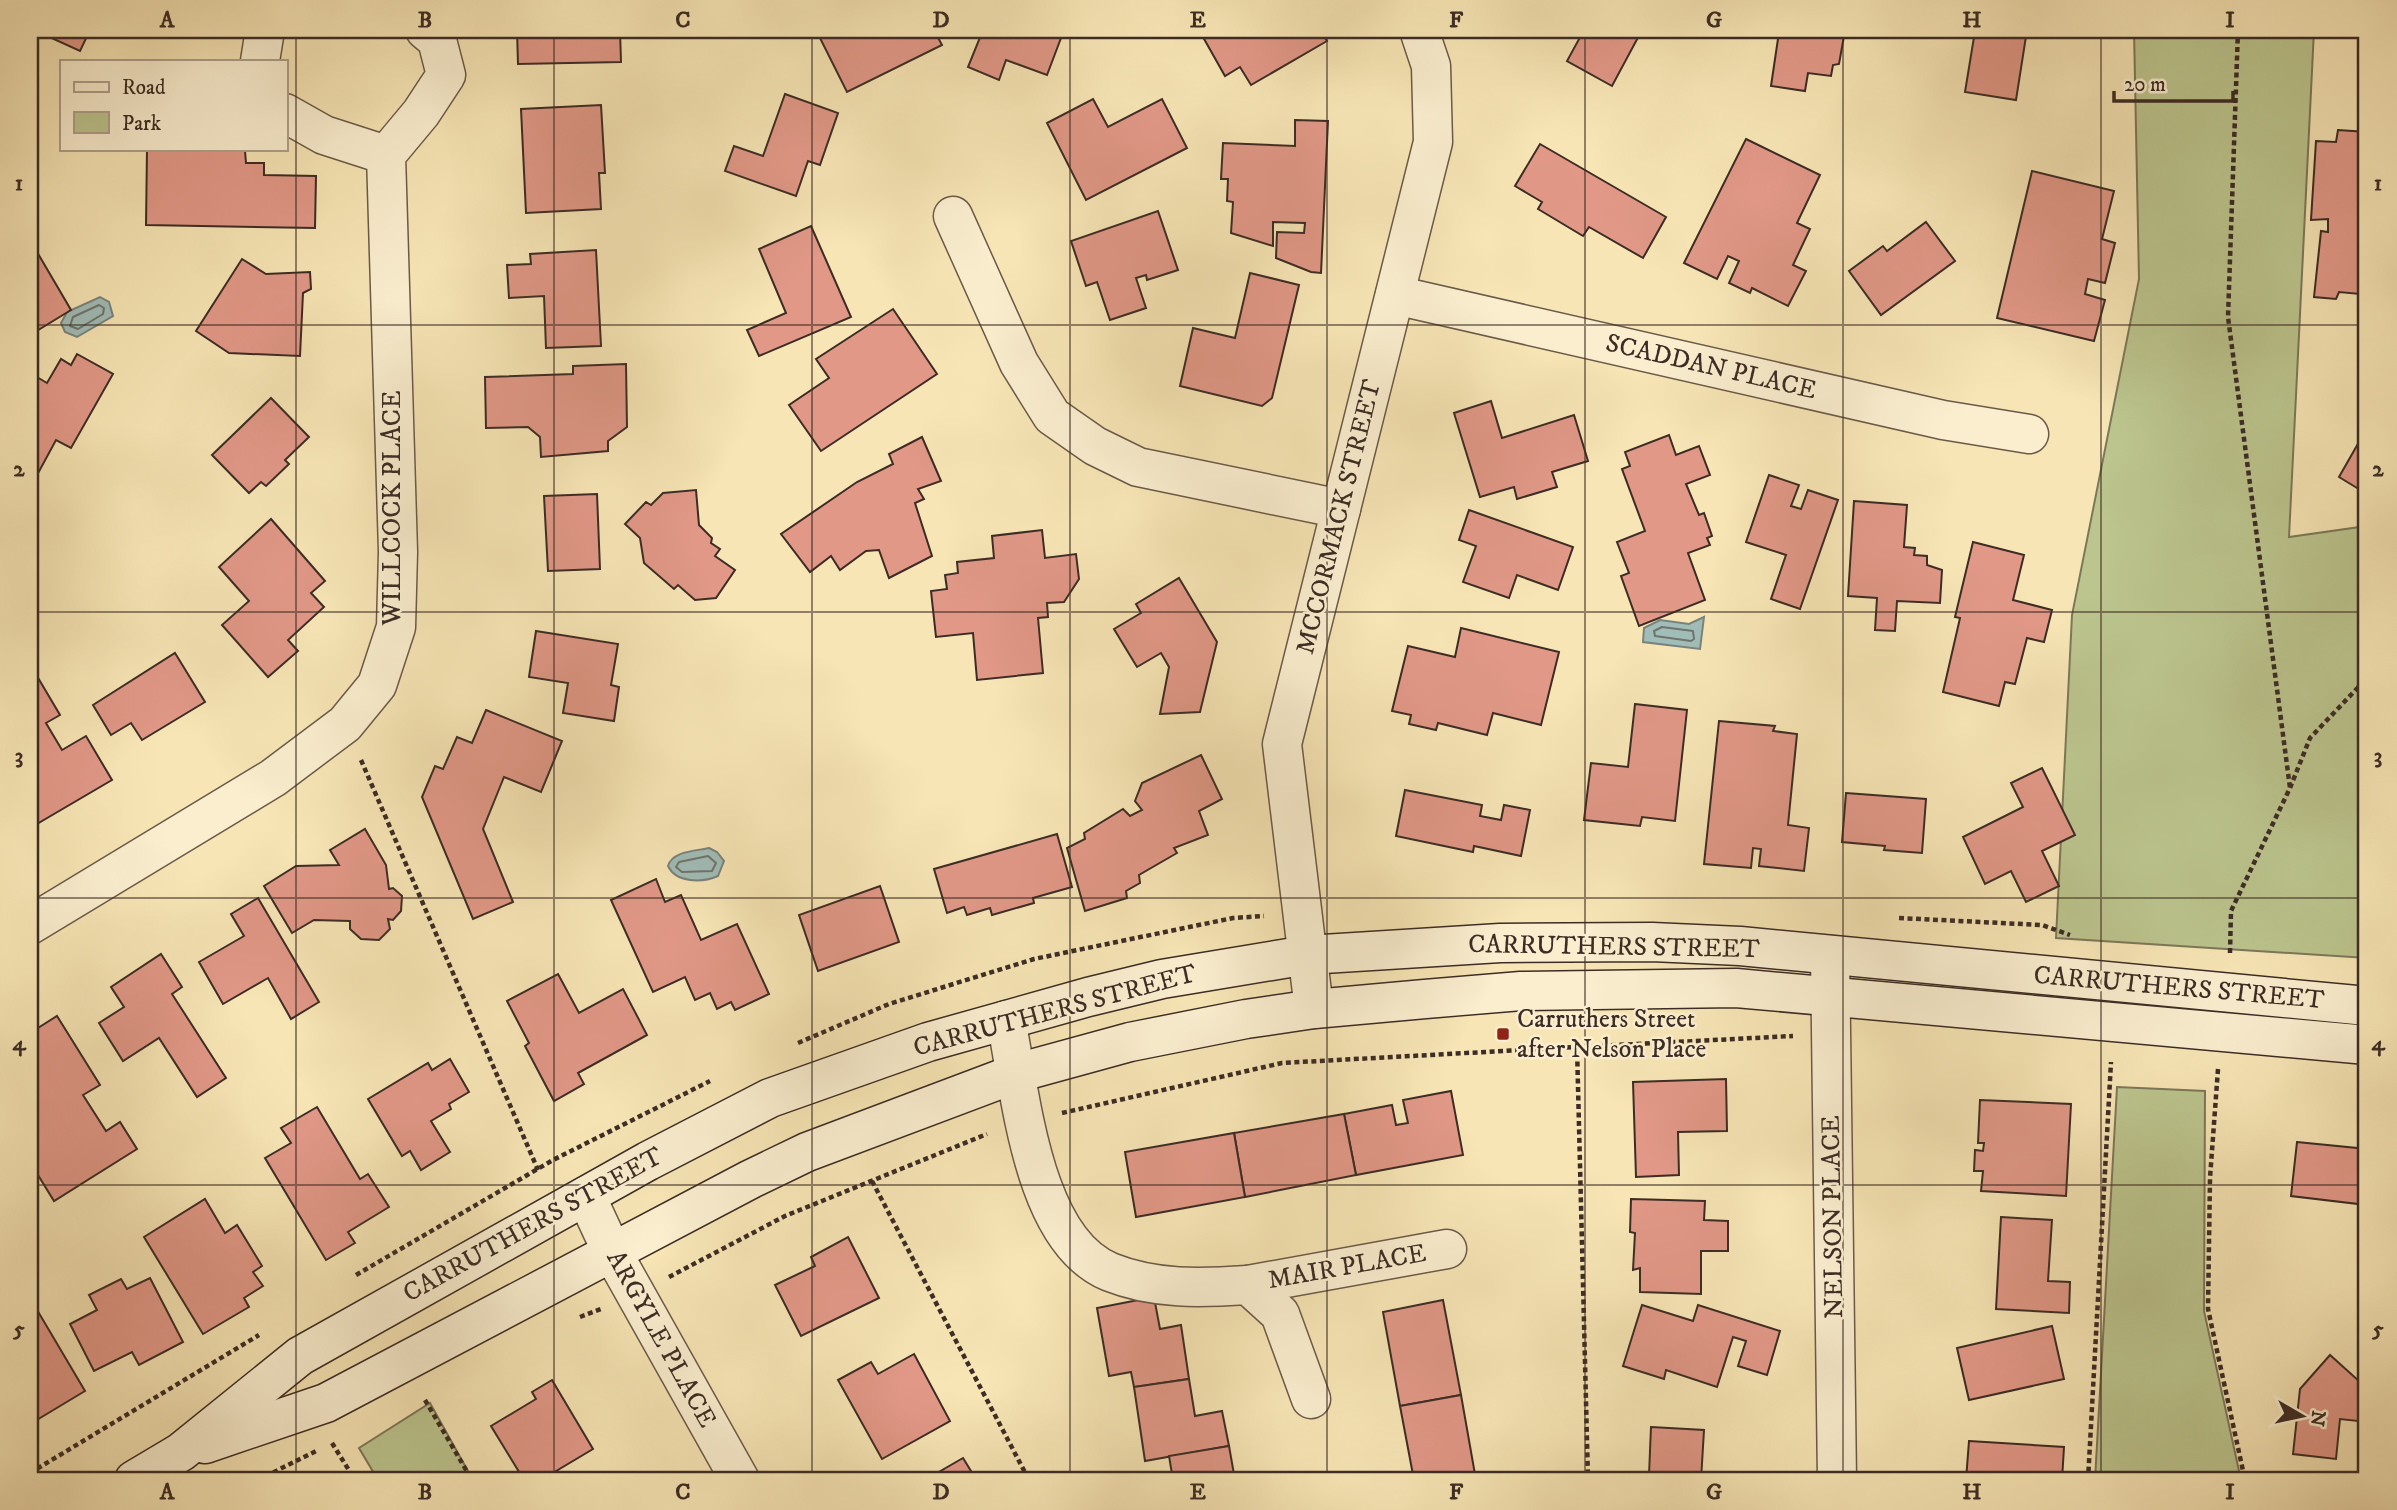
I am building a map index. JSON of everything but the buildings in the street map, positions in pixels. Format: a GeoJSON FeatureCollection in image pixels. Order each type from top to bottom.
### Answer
{"type":"FeatureCollection","features":[{"type":"Feature","properties":{"kind":"street"},"geometry":{"type":"LineString","coordinates":[[260,60],[265,30]]}},
{"type":"Feature","properties":{"kind":"street"},"geometry":{"type":"LineString","coordinates":[[287,114],[324,135],[386,155],[421,113],[446,75],[437,40],[425,30]]}},
{"type":"Feature","properties":{"kind":"street","name":"MCCORMACK STREET"},"geometry":{"type":"LineString","coordinates":[[1314,1009],[1282,744],[1433,142],[1431,66],[1419,30]]}},
{"type":"Feature","properties":{"kind":"street","name":"WILLCOCK PLACE"},"geometry":{"type":"LineString","coordinates":[[30,925],[273,778],[345,724],[377,685],[396,628],[398,552],[386,155]]}},
{"type":"Feature","properties":{"kind":"street"},"geometry":{"type":"LineString","coordinates":[[953,216],[1018,363],[1052,416],[1094,446],[1138,467],[1341,509]]}},
{"type":"Feature","properties":{"kind":"street","name":"SCADDAN PLACE"},"geometry":{"type":"LineString","coordinates":[[1395,295],[1943,421],[2029,434]]}},
{"type":"Feature","properties":{"kind":"street","name":"CARRUTHERS STREET"},"geometry":{"type":"LineString","coordinates":[[134,1480],[181,1452],[300,1356],[705,1130],[770,1098],[928,1042],[1162,979],[1307,955],[1500,943],[1652,942],[1740,946],[2367,1006]]}},
{"type":"Feature","properties":{"kind":"street","name":"NELSON PLACE"},"geometry":{"type":"LineString","coordinates":[[1830,955],[1837,1480]]}},
{"type":"Feature","properties":{"kind":"street","name":"CARRUTHERS STREET"},"geometry":{"type":"LineString","coordinates":[[181,1452],[326,1403],[751,1179],[807,1153],[1017,1073],[1130,1042],[1246,1019],[1314,1009],[1521,991],[1736,988],[2367,1045]]}},
{"type":"Feature","properties":{"kind":"street","name":"MAIR PLACE"},"geometry":{"type":"LineString","coordinates":[[1006,1020],[1035,1169],[1055,1218],[1080,1254],[1109,1272],[1140,1281],[1187,1288],[1248,1285],[1447,1249]]}},
{"type":"Feature","properties":{"kind":"street","name":"ARGYLE PLACE"},"geometry":{"type":"LineString","coordinates":[[586,1196],[612,1252],[740,1480]]}},
{"type":"Feature","properties":{"kind":"street","name":"MAIR PLACE"},"geometry":{"type":"LineString","coordinates":[[1248,1285],[1280,1314],[1311,1399]]}},
{"type":"Feature","properties":{"kind":"path"},"geometry":{"type":"LineString","coordinates":[[2238,30],[2228,317],[2290,788]]}},
{"type":"Feature","properties":{"kind":"path"},"geometry":{"type":"LineString","coordinates":[[2230,958],[2231,911],[2290,788],[2310,738],[2367,678]]}},
{"type":"Feature","properties":{"kind":"path"},"geometry":{"type":"LineString","coordinates":[[345,724],[539,1170]]}},
{"type":"Feature","properties":{"kind":"path"},"geometry":{"type":"LineString","coordinates":[[2088,1480],[2111,1057]]}},
{"type":"Feature","properties":{"kind":"path"},"geometry":{"type":"LineString","coordinates":[[2218,1062],[2210,1178],[2208,1309],[2245,1480]]}},
{"type":"Feature","properties":{"kind":"path"},"geometry":{"type":"LineString","coordinates":[[872,1181],[1030,1480]]}},
{"type":"Feature","properties":{"kind":"path"},"geometry":{"type":"LineString","coordinates":[[425,1400],[472,1480]]}},
{"type":"Feature","properties":{"kind":"path"},"geometry":{"type":"LineString","coordinates":[[332,1443],[355,1480]]}},
{"type":"Feature","properties":{"kind":"green space"},"geometry":{"type":"Polygon","coordinates":[[[2134,30],[2314,30],[2289,537],[2367,526],[2367,958],[2056,938],[2072,615],[2139,279],[2134,30]]]}},
{"type":"Feature","properties":{"kind":"green space"},"geometry":{"type":"Polygon","coordinates":[[[2117,1087],[2205,1091],[2204,1311],[2241,1480],[2095,1480],[2117,1087]]]}},
{"type":"Feature","properties":{"kind":"green space"},"geometry":{"type":"Polygon","coordinates":[[[430,1403],[473,1480],[378,1480],[359,1448],[430,1403]]]}},
{"type":"Feature","properties":{"kind":"water"},"geometry":{"type":"Polygon","coordinates":[[[100,297],[109,302],[113,316],[77,337],[65,332],[61,323],[67,312],[100,297]]]}},
{"type":"Feature","properties":{"kind":"water"},"geometry":{"type":"Polygon","coordinates":[[[1704,617],[1700,649],[1643,642],[1644,628],[1660,620],[1689,624],[1704,617]]]}},
{"type":"Feature","properties":{"kind":"water"},"geometry":{"type":"Polygon","coordinates":[[[709,848],[717,852],[724,861],[718,876],[705,880],[690,880],[677,876],[668,866],[674,857],[709,848]]]}},
{"type":"Feature","properties":{"kind":"place","name":"Carruthers Street after Nelson Place"},"geometry":{"type":"Point","coordinates":[1503,1034]}}]}
